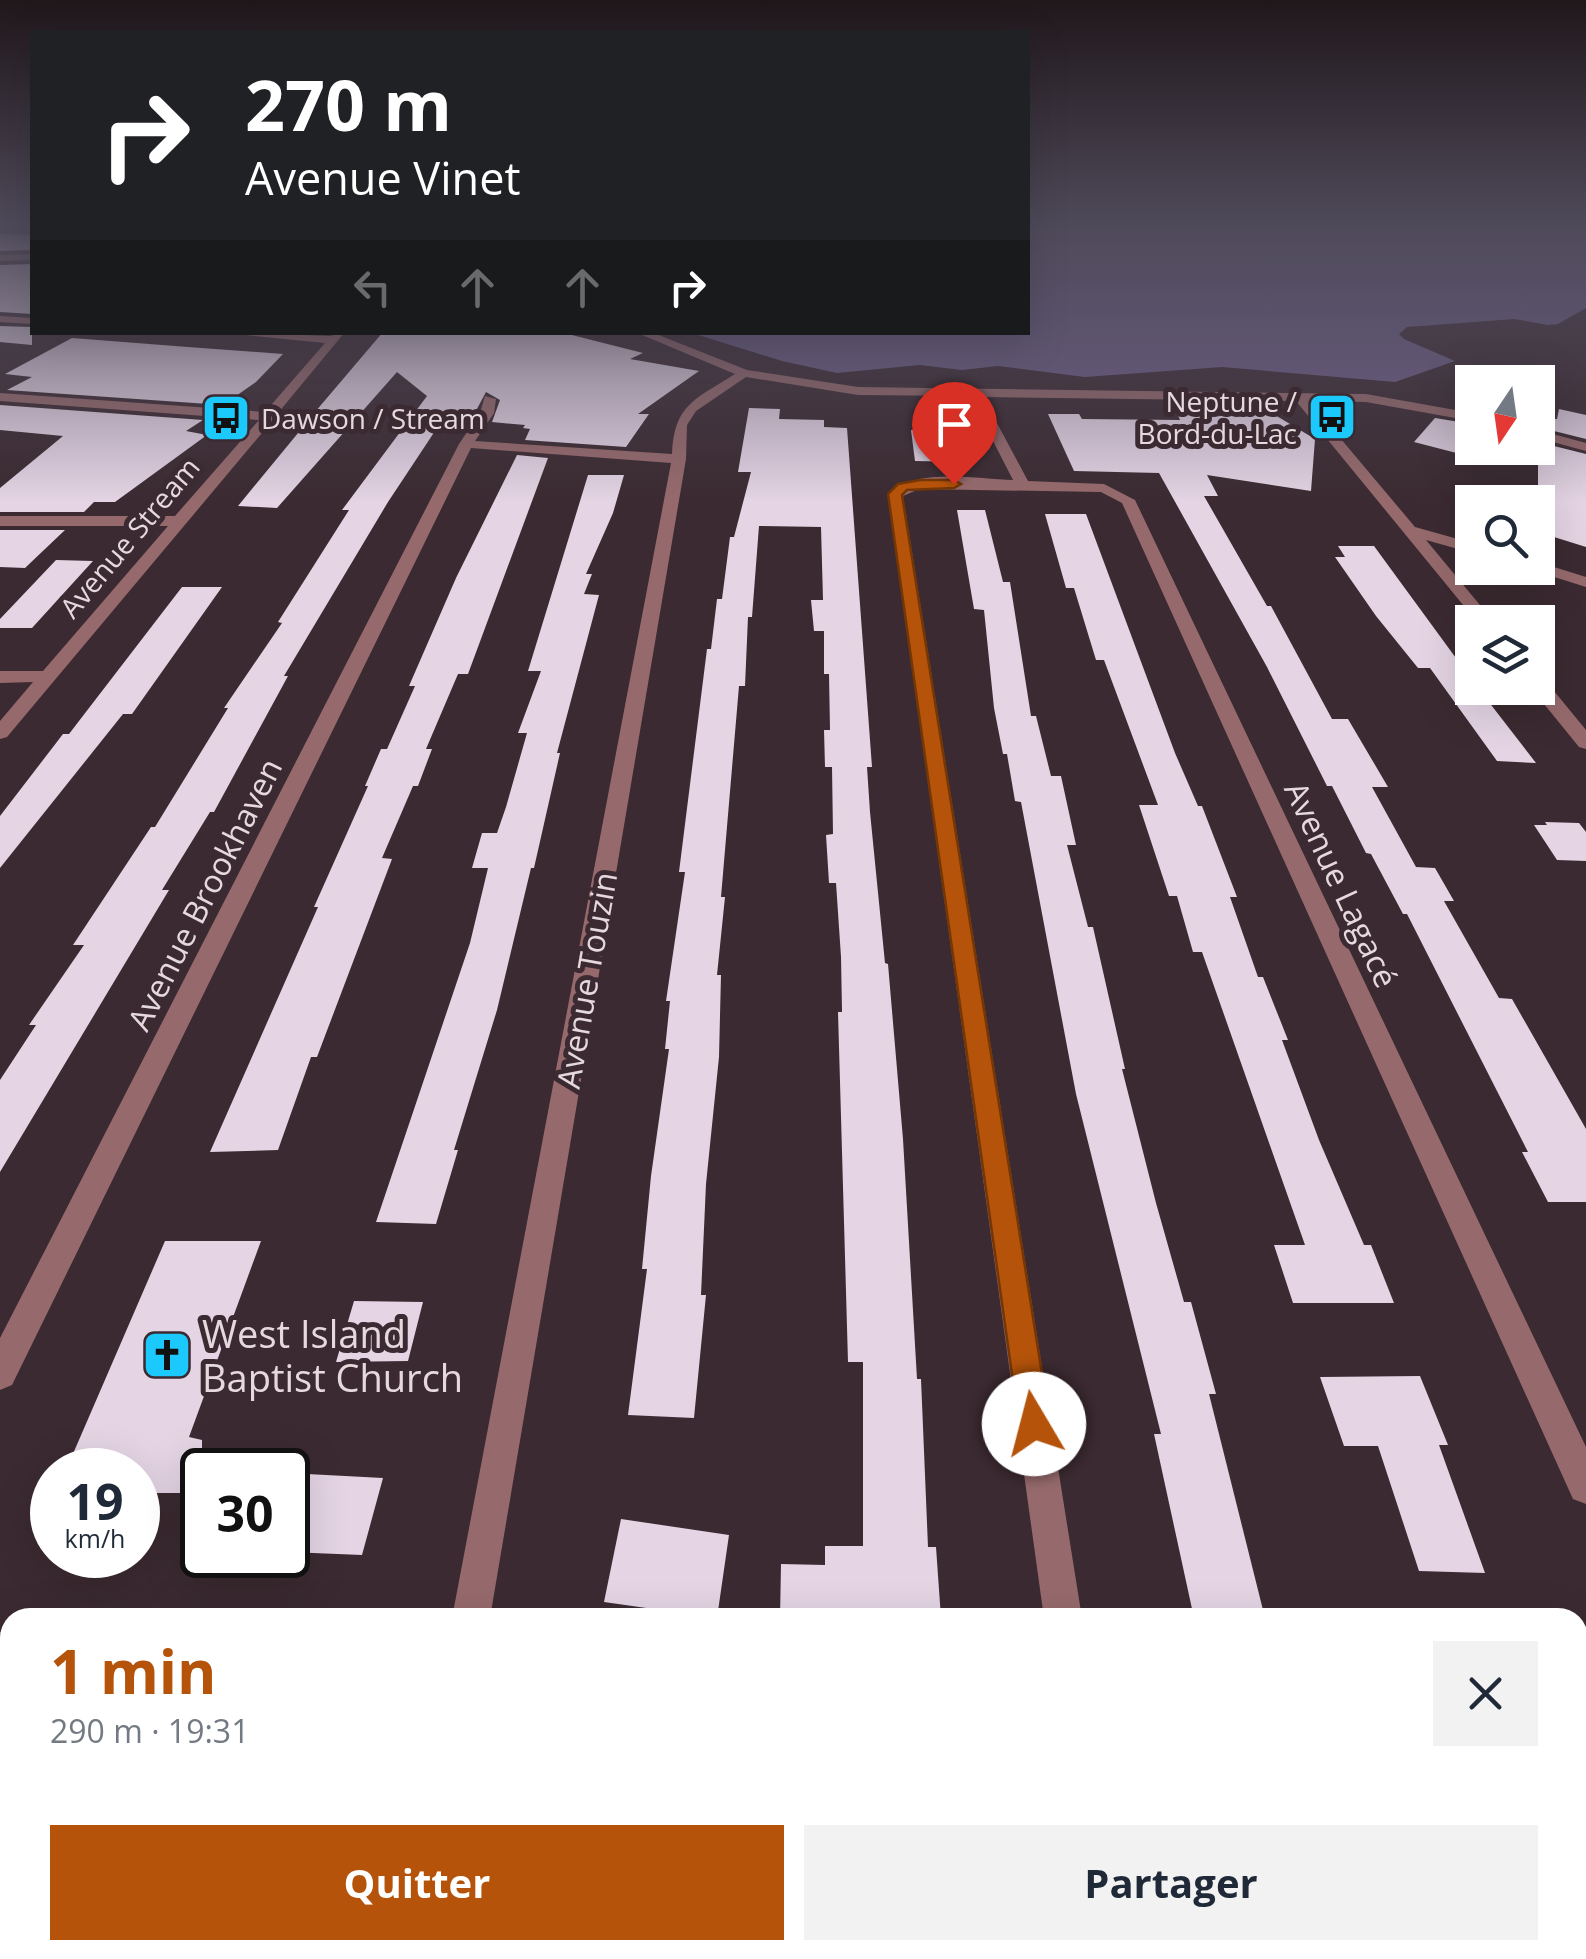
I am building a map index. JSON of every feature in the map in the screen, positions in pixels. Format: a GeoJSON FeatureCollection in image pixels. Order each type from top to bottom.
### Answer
{"type":"FeatureCollection","features":[{"type":"Feature","properties":{"kind":"street"},"geometry":{"type":"LineString","coordinates":[[0,319],[30,321]]}},
{"type":"Feature","properties":{"kind":"street"},"geometry":{"type":"LineString","coordinates":[[308,335],[337,336]]}},
{"type":"Feature","properties":{"kind":"street"},"geometry":{"type":"LineString","coordinates":[[648,335],[744,373],[858,391],[976,396],[1300,398],[1394,402],[1455,414]]}},
{"type":"Feature","properties":{"kind":"street","name":"Avenue Stream"},"geometry":{"type":"LineString","coordinates":[[0,733],[266,415],[337,336]]}},
{"type":"Feature","properties":{"kind":"street","name":"Avenue Touzin"},"geometry":{"type":"LineString","coordinates":[[473,1608],[680,459],[680,425],[691,408],[744,373]]}},
{"type":"Feature","properties":{"kind":"street"},"geometry":{"type":"LineString","coordinates":[[976,396],[1023,485]]}},
{"type":"Feature","properties":{"kind":"street"},"geometry":{"type":"LineString","coordinates":[[0,397],[358,422]]}},
{"type":"Feature","properties":{"kind":"street","name":"Avenue Brookhaven"},"geometry":{"type":"LineString","coordinates":[[0,1374],[466,444],[488,413],[490,398]]}},
{"type":"Feature","properties":{"kind":"street"},"geometry":{"type":"LineString","coordinates":[[1300,398],[1472,605]]}},
{"type":"Feature","properties":{"kind":"street"},"geometry":{"type":"LineString","coordinates":[[1555,438],[1586,446]]}},
{"type":"Feature","properties":{"kind":"street"},"geometry":{"type":"LineString","coordinates":[[466,444],[680,459]]}},
{"type":"Feature","properties":{"kind":"street","name":"Avenue Lagacé"},"geometry":{"type":"LineString","coordinates":[[1062,1608],[895,494],[903,487],[920,484],[1104,488],[1128,500],[1586,1486]]}},
{"type":"Feature","properties":{"kind":"street"},"geometry":{"type":"LineString","coordinates":[[0,521],[180,521]]}},
{"type":"Feature","properties":{"kind":"street"},"geometry":{"type":"LineString","coordinates":[[1410,530],[1455,543]]}},
{"type":"Feature","properties":{"kind":"street"},"geometry":{"type":"LineString","coordinates":[[1555,573],[1586,582]]}},
{"type":"Feature","properties":{"kind":"street"},"geometry":{"type":"LineString","coordinates":[[0,677],[48,676]]}},
{"type":"Feature","properties":{"kind":"street"},"geometry":{"type":"LineString","coordinates":[[1555,705],[1586,742]]}},
{"type":"Feature","properties":{"kind":"shaded area"},"geometry":{"type":"Polygon","coordinates":[[[1030,318],[1568,318],[1548,325],[1514,319],[1407,327],[1399,334],[1404,339],[1455,361],[1395,382],[1222,367],[1085,377],[998,366],[962,370],[920,365],[837,373],[698,335],[1030,335],[1030,318]]]}},
{"type":"Feature","properties":{"kind":"building"},"geometry":{"type":"Polygon","coordinates":[[[0,326],[30,327],[32,345],[0,342],[0,326]]]}},
{"type":"Feature","properties":{"kind":"building"},"geometry":{"type":"Polygon","coordinates":[[[380,335],[572,335],[643,353],[630,359],[699,371],[638,414],[649,414],[626,447],[525,440],[530,429],[523,428],[525,425],[492,422],[500,400],[486,392],[471,420],[456,418],[446,429],[437,428],[284,676],[288,676],[214,812],[210,812],[162,890],[169,890],[0,1172],[0,1080],[36,1025],[29,1025],[84,945],[73,945],[151,827],[155,827],[228,708],[224,708],[282,623],[278,622],[349,510],[342,510],[427,396],[397,372],[359,415],[315,412],[380,335]]]}},
{"type":"Feature","properties":{"kind":"building"},"geometry":{"type":"Polygon","coordinates":[[[72,338],[283,354],[256,382],[223,405],[7,390],[32,377],[5,374],[72,338]]]}},
{"type":"Feature","properties":{"kind":"building"},"geometry":{"type":"Polygon","coordinates":[[[1173,403],[1208,404],[1214,417],[1265,409],[1315,439],[1311,491],[1207,475],[1218,496],[1204,496],[1267,606],[1271,606],[1332,719],[1348,719],[1388,787],[1372,787],[1416,867],[1435,868],[1454,901],[1444,901],[1499,998],[1512,999],[1586,1129],[1586,1202],[1548,1202],[1522,1152],[1528,1152],[1407,914],[1403,914],[1371,854],[1366,853],[1332,786],[1327,786],[1267,667],[1159,473],[1074,471],[1048,414],[1079,414],[1082,419],[1180,420],[1173,403]]]}},
{"type":"Feature","properties":{"kind":"building"},"geometry":{"type":"Polygon","coordinates":[[[0,405],[203,420],[186,431],[207,435],[115,502],[94,502],[84,512],[0,512],[0,488],[63,436],[0,430],[0,405]]]}},
{"type":"Feature","properties":{"kind":"building"},"geometry":{"type":"Polygon","coordinates":[[[749,408],[780,409],[779,419],[824,420],[824,427],[847,428],[872,767],[867,767],[870,812],[888,964],[917,1379],[921,1379],[928,1547],[936,1547],[940,1608],[780,1608],[781,1564],[825,1565],[825,1546],[863,1546],[863,1362],[848,1362],[838,1012],[842,1012],[841,957],[836,883],[829,883],[826,835],[833,834],[832,767],[825,767],[824,730],[830,730],[829,674],[824,674],[824,631],[814,631],[811,600],[823,600],[821,527],[759,526],[752,617],[748,617],[745,686],[739,686],[721,897],[725,897],[717,975],[721,975],[719,1057],[706,1184],[701,1295],[706,1295],[694,1418],[628,1415],[647,1269],[642,1269],[651,1176],[669,1049],[665,1049],[670,1001],[666,1001],[685,872],[679,872],[707,649],[711,649],[717,599],[722,599],[730,537],[734,537],[751,472],[738,472],[749,408]]]}},
{"type":"Feature","properties":{"kind":"building"},"geometry":{"type":"Polygon","coordinates":[[[1559,409],[1586,415],[1586,439],[1555,431],[1559,409]]]}},
{"type":"Feature","properties":{"kind":"building"},"geometry":{"type":"Polygon","coordinates":[[[1435,418],[1455,421],[1455,453],[1414,442],[1435,418]]]}},
{"type":"Feature","properties":{"kind":"building"},"geometry":{"type":"Polygon","coordinates":[[[918,423],[955,423],[966,462],[915,461],[911,430],[920,430],[918,423]]]}},
{"type":"Feature","properties":{"kind":"building"},"geometry":{"type":"Polygon","coordinates":[[[303,427],[346,430],[277,508],[238,506],[303,427]]]}},
{"type":"Feature","properties":{"kind":"building"},"geometry":{"type":"Polygon","coordinates":[[[1555,446],[1586,454],[1586,547],[1555,537],[1555,485],[1538,485],[1538,465],[1555,465],[1555,446]]]}},
{"type":"Feature","properties":{"kind":"building"},"geometry":{"type":"Polygon","coordinates":[[[517,455],[548,458],[468,674],[458,674],[426,749],[432,749],[418,786],[413,786],[382,858],[392,859],[317,1057],[311,1057],[278,1150],[210,1152],[318,907],[314,907],[381,749],[387,749],[415,686],[409,686],[456,578],[517,455]]]}},
{"type":"Feature","properties":{"kind":"building"},"geometry":{"type":"Polygon","coordinates":[[[588,475],[624,475],[613,513],[586,574],[592,574],[584,594],[599,595],[557,753],[534,868],[497,1010],[454,1150],[458,1150],[436,1224],[376,1222],[470,943],[488,868],[472,868],[482,833],[497,833],[506,807],[527,733],[518,733],[541,671],[528,671],[588,475]]]}},
{"type":"Feature","properties":{"kind":"building"},"geometry":{"type":"Polygon","coordinates":[[[957,510],[985,510],[1003,582],[1010,582],[1031,716],[1036,716],[1051,776],[1061,776],[1076,845],[1067,845],[1088,927],[1093,927],[1122,1069],[1156,1203],[1184,1302],[1191,1302],[1216,1394],[1209,1394],[1262,1608],[1192,1608],[1154,1434],[1161,1434],[1076,1094],[1021,802],[1015,801],[1007,754],[1003,754],[984,610],[974,609],[957,510]]]}},
{"type":"Feature","properties":{"kind":"building"},"geometry":{"type":"Polygon","coordinates":[[[1045,514],[1086,514],[1175,753],[1198,806],[1202,806],[1237,897],[1230,897],[1258,977],[1263,977],[1288,1040],[1282,1040],[1319,1140],[1364,1245],[1371,1245],[1394,1303],[1293,1303],[1274,1245],[1305,1245],[1202,952],[1193,952],[1177,896],[1169,896],[1139,805],[1158,805],[1104,660],[1096,660],[1074,588],[1066,588],[1045,514]]]}},
{"type":"Feature","properties":{"kind":"building"},"geometry":{"type":"Polygon","coordinates":[[[0,530],[65,530],[25,568],[0,567],[0,530]]]}},
{"type":"Feature","properties":{"kind":"building"},"geometry":{"type":"Polygon","coordinates":[[[1338,546],[1374,546],[1455,657],[1455,703],[1430,668],[1418,668],[1376,616],[1335,557],[1345,557],[1338,546]]]}},
{"type":"Feature","properties":{"kind":"building"},"geometry":{"type":"Polygon","coordinates":[[[56,560],[93,561],[32,628],[0,628],[0,619],[56,560]]]}},
{"type":"Feature","properties":{"kind":"building"},"geometry":{"type":"Polygon","coordinates":[[[182,587],[222,587],[132,714],[123,714],[0,868],[0,816],[182,587]]]}},
{"type":"Feature","properties":{"kind":"building"},"geometry":{"type":"Polygon","coordinates":[[[1457,705],[1491,705],[1536,763],[1497,761],[1457,705]]]}},
{"type":"Feature","properties":{"kind":"building"},"geometry":{"type":"Polygon","coordinates":[[[1545,822],[1579,823],[1586,832],[1586,861],[1557,860],[1534,825],[1547,825],[1545,822]]]}},
{"type":"Feature","properties":{"kind":"building","name":"West Island Baptist Church"},"geometry":{"type":"Polygon","coordinates":[[[165,1241],[261,1241],[189,1437],[202,1440],[202,1448],[180,1448],[180,1493],[160,1493],[160,1448],[76,1448],[165,1241]]]}},
{"type":"Feature","properties":{"kind":"building"},"geometry":{"type":"Polygon","coordinates":[[[354,1301],[423,1302],[408,1361],[336,1362],[354,1301]]]}},
{"type":"Feature","properties":{"kind":"building"},"geometry":{"type":"Polygon","coordinates":[[[1420,1376],[1448,1445],[1439,1445],[1485,1573],[1419,1571],[1378,1446],[1344,1446],[1320,1377],[1420,1376]]]}},
{"type":"Feature","properties":{"kind":"building"},"geometry":{"type":"Polygon","coordinates":[[[310,1474],[383,1478],[362,1555],[310,1553],[310,1474]]]}},
{"type":"Feature","properties":{"kind":"building"},"geometry":{"type":"Polygon","coordinates":[[[621,1519],[729,1535],[718,1608],[646,1608],[604,1602],[621,1519]]]}},
{"type":"Feature","properties":{"kind":"place","name":"Neptune / Bord-du-Lac"},"geometry":{"type":"Point","coordinates":[1332,417]}},
{"type":"Feature","properties":{"kind":"place","name":"Dawson / Stream"},"geometry":{"type":"Point","coordinates":[226,418]}},
{"type":"Feature","properties":{"kind":"place","name":"West Island Baptist Church"},"geometry":{"type":"Point","coordinates":[167,1355]}},
{"type":"Feature","properties":{"kind":"route"},"geometry":{"type":"LineString","coordinates":[[954,484],[920,484],[903,487],[895,494],[1034,1424]]}}]}
